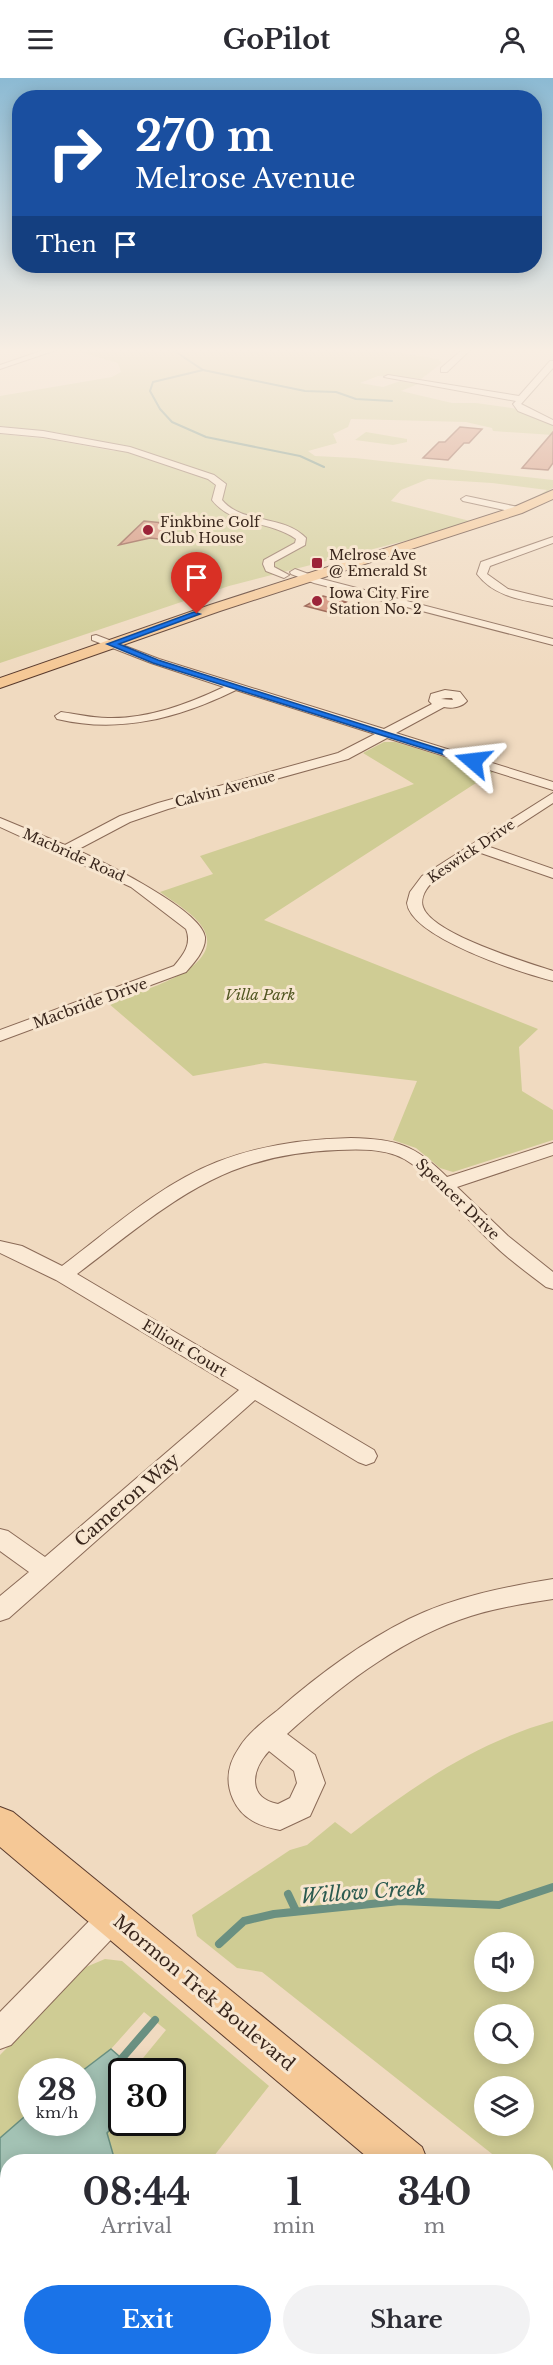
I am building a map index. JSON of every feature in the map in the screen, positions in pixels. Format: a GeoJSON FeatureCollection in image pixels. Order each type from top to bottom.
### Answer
{"type":"FeatureCollection","features":[{"type":"Feature","properties":{"kind":"main road"},"geometry":{"type":"LineString","coordinates":[[0,671],[297,574],[429,538],[518,510],[553,494]]}},
{"type":"Feature","properties":{"kind":"main road"},"geometry":{"type":"LineString","coordinates":[[0,683],[297,574]]}},
{"type":"Feature","properties":{"kind":"main road","name":"Mormon Trek Boulevard"},"geometry":{"type":"LineString","coordinates":[[0,1824],[397,2154]]}},
{"type":"Feature","properties":{"kind":"street"},"geometry":{"type":"LineString","coordinates":[[150,457],[211,477],[221,484],[217,500],[223,508],[235,514],[290,530],[299,536],[302,541],[300,545],[269,560],[270,568],[553,642]]}},
{"type":"Feature","properties":{"kind":"street"},"geometry":{"type":"LineString","coordinates":[[466,499],[518,510]]}},
{"type":"Feature","properties":{"kind":"street"},"geometry":{"type":"LineString","coordinates":[[553,540],[497,558],[485,564],[482,574],[496,587],[553,603]]}},
{"type":"Feature","properties":{"kind":"street"},"geometry":{"type":"LineString","coordinates":[[285,554],[281,557],[282,563],[297,574]]}},
{"type":"Feature","properties":{"kind":"street"},"geometry":{"type":"LineString","coordinates":[[96,638],[155,661],[553,786]]}},
{"type":"Feature","properties":{"kind":"street"},"geometry":{"type":"LineString","coordinates":[[61,716],[98,721],[132,720],[183,708],[235,686]]}},
{"type":"Feature","properties":{"kind":"street","name":"Calvin Avenue"},"geometry":{"type":"LineString","coordinates":[[65,851],[98,832],[135,816],[184,800],[328,761],[357,750],[441,704]]}},
{"type":"Feature","properties":{"kind":"street","name":"Keswick Drive"},"geometry":{"type":"LineString","coordinates":[[553,797],[427,879],[415,897],[417,913],[429,926],[454,939],[553,976]]}},
{"type":"Feature","properties":{"kind":"street","name":"Macbride Road"},"geometry":{"type":"LineString","coordinates":[[0,822],[104,867],[136,884],[193,927],[197,945],[180,969]]}},
{"type":"Feature","properties":{"kind":"street"},"geometry":{"type":"LineString","coordinates":[[476,847],[553,874]]}},
{"type":"Feature","properties":{"kind":"street","name":"Macbride Drive"},"geometry":{"type":"LineString","coordinates":[[0,1036],[180,969]]}},
{"type":"Feature","properties":{"kind":"street","name":"Spencer Drive"},"geometry":{"type":"LineString","coordinates":[[63,1275],[186,1185],[210,1172],[266,1154],[326,1144],[385,1145],[413,1155],[501,1241],[553,1282]]}},
{"type":"Feature","properties":{"kind":"street"},"geometry":{"type":"LineString","coordinates":[[445,1184],[553,1149]]}},
{"type":"Feature","properties":{"kind":"street","name":"Elliott Court"},"geometry":{"type":"LineString","coordinates":[[0,1247],[15,1251],[63,1275],[366,1456]]}},
{"type":"Feature","properties":{"kind":"street","name":"Cameron Way"},"geometry":{"type":"LineString","coordinates":[[0,1611],[254,1389]]}},
{"type":"Feature","properties":{"kind":"street"},"geometry":{"type":"LineString","coordinates":[[0,1538],[46,1571]]}},
{"type":"Feature","properties":{"kind":"street"},"geometry":{"type":"LineString","coordinates":[[268,1735],[307,1700],[377,1649],[419,1626],[502,1597],[553,1589]]}},
{"type":"Feature","properties":{"kind":"street"},"geometry":{"type":"LineString","coordinates":[[0,2034],[113,1917]]}},
{"type":"Feature","properties":{"kind":"green space"},"geometry":{"type":"Polygon","coordinates":[[[0,457],[330,457],[553,480],[553,488],[532,500],[547,490],[492,483],[428,479],[401,490],[391,501],[470,521],[506,511],[428,535],[229,586],[0,663],[0,457]]]}},
{"type":"Feature","properties":{"kind":"green space","name":"Villa Park"},"geometry":{"type":"Polygon","coordinates":[[[384,742],[395,742],[493,772],[264,920],[538,1029],[519,1047],[522,1091],[553,1110],[553,1140],[453,1172],[440,1168],[416,1148],[393,1140],[417,1081],[265,1063],[193,1076],[108,1003],[175,978],[191,968],[202,956],[207,943],[203,928],[189,913],[160,892],[213,874],[200,856],[414,784],[363,753],[384,742]]]}},
{"type":"Feature","properties":{"kind":"green space"},"geometry":{"type":"Polygon","coordinates":[[[553,1721],[553,2154],[492,2154],[262,1972],[237,1968],[197,1936],[192,1915],[290,1850],[307,1845],[335,1822],[351,1834],[398,1799],[472,1753],[525,1730],[553,1721]]]}},
{"type":"Feature","properties":{"kind":"green space"},"geometry":{"type":"Polygon","coordinates":[[[105,1959],[122,1961],[269,2086],[216,2154],[113,2154],[107,2133],[108,2132],[108,2136],[186,2136],[186,2058],[143,2058],[166,2030],[144,2012],[111,2049],[96,2060],[96,2058],[18,2058],[18,2122],[0,2138],[0,2055],[86,1967],[105,1959]]]}},
{"type":"Feature","properties":{"kind":"shaded area"},"geometry":{"type":"Polygon","coordinates":[[[111,2049],[121,2058],[108,2058],[107,2133],[113,2154],[0,2154],[0,2138],[18,2122],[18,2136],[96,2136],[96,2060],[111,2049]]]}},
{"type":"Feature","properties":{"kind":"building"},"geometry":{"type":"Polygon","coordinates":[[[424,457],[451,457],[448,460],[423,458],[424,457]]]}},
{"type":"Feature","properties":{"kind":"building"},"geometry":{"type":"Polygon","coordinates":[[[532,457],[553,457],[553,463],[548,470],[522,468],[532,457]]]}},
{"type":"Feature","properties":{"kind":"building","name":"Finkbine Golf Club House"},"geometry":{"type":"Polygon","coordinates":[[[144,521],[174,524],[159,539],[150,538],[119,545],[144,521]]]}},
{"type":"Feature","properties":{"kind":"building"},"geometry":{"type":"Polygon","coordinates":[[[323,596],[346,602],[328,612],[305,606],[323,596]]]}},
{"type":"Feature","properties":{"kind":"waterway"},"geometry":{"type":"LineString","coordinates":[[302,457],[324,467]]}},
{"type":"Feature","properties":{"kind":"waterway","name":"Willow Creek"},"geometry":{"type":"LineString","coordinates":[[219,1944],[244,1921],[274,1914],[400,1901],[499,1905],[553,1887]]}},
{"type":"Feature","properties":{"kind":"waterway"},"geometry":{"type":"LineString","coordinates":[[288,1894],[296,1911]]}},
{"type":"Feature","properties":{"kind":"waterway","name":"Willow Creek"},"geometry":{"type":"LineString","coordinates":[[122,2058],[155,2020]]}},
{"type":"Feature","properties":{"kind":"place","name":"Finkbine Golf Club House"},"geometry":{"type":"Point","coordinates":[148,530]}},
{"type":"Feature","properties":{"kind":"place","name":"Melrose Ave @ Emerald St"},"geometry":{"type":"Point","coordinates":[317,563]}},
{"type":"Feature","properties":{"kind":"place","name":"Iowa City Fire Station No. 2"},"geometry":{"type":"Point","coordinates":[317,601]}},
{"type":"Feature","properties":{"kind":"route"},"geometry":{"type":"LineString","coordinates":[[197,614],[111,644],[155,661],[473,761]]}}]}
